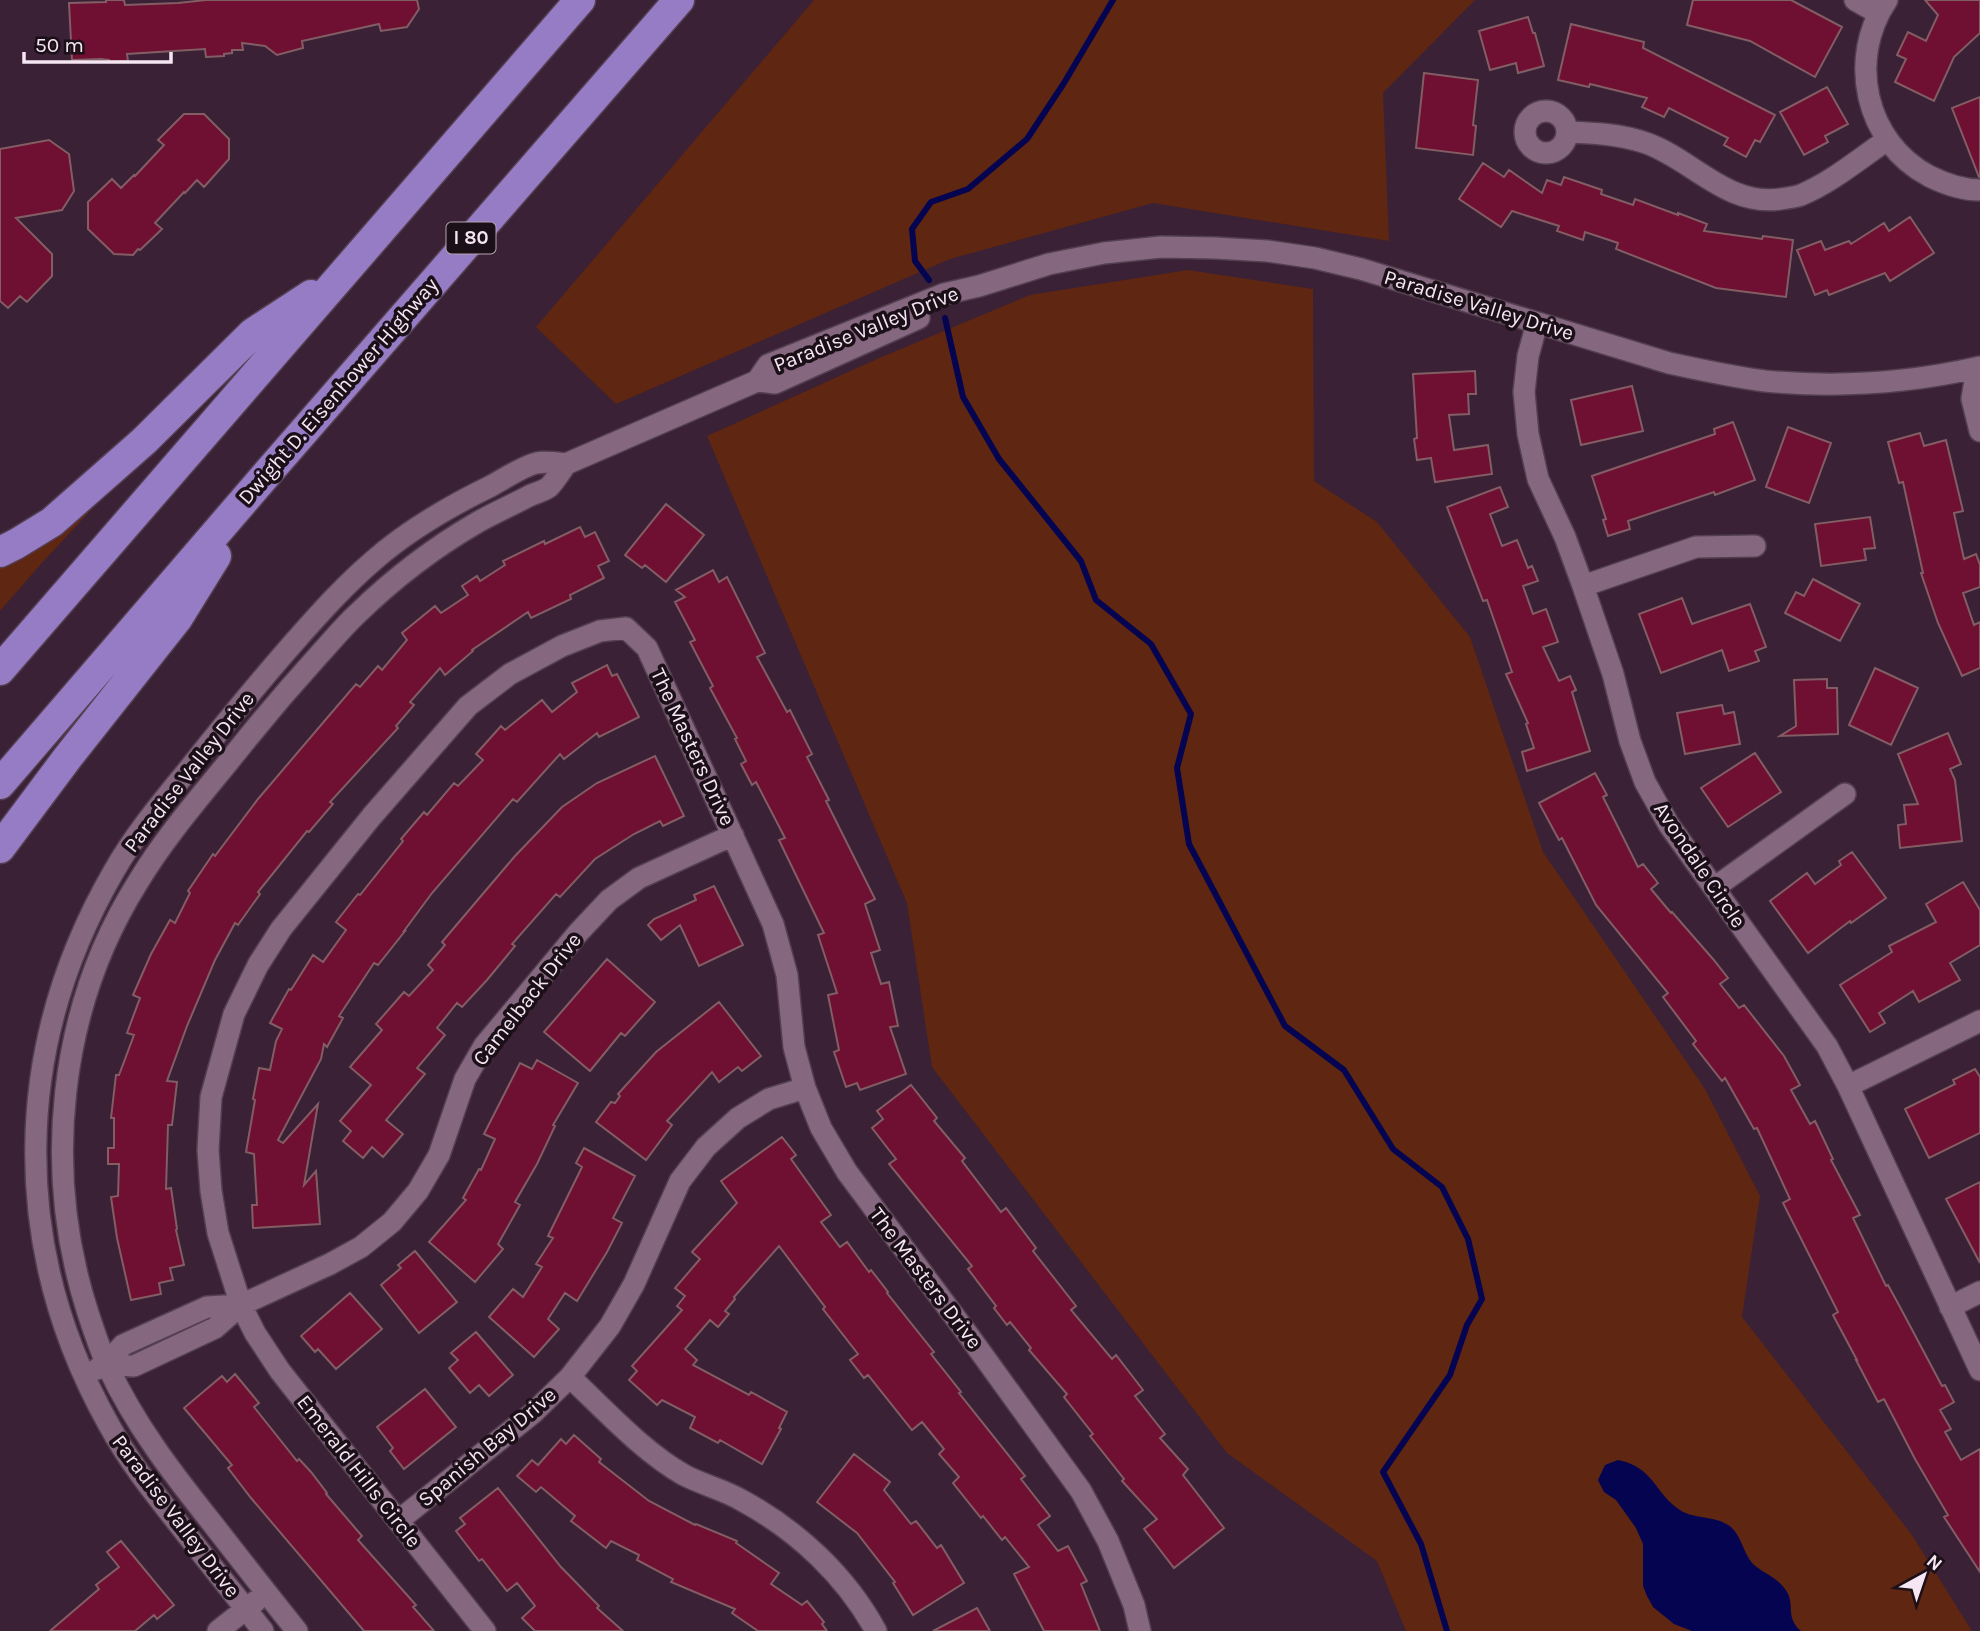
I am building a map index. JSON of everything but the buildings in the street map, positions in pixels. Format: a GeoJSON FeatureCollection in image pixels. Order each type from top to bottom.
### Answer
{"type":"FeatureCollection","features":[{"type":"Feature","properties":{"kind":"highway"},"geometry":{"type":"LineString","coordinates":[[0,670],[580,0]]}},
{"type":"Feature","properties":{"kind":"highway","name":"Dwight D. Eisenhower Highway"},"geometry":{"type":"LineString","coordinates":[[0,785],[679,0]]}},
{"type":"Feature","properties":{"kind":"highway"},"geometry":{"type":"LineString","coordinates":[[0,552],[52,522],[86,493],[144,441],[253,333],[341,276]]}},
{"type":"Feature","properties":{"kind":"highway"},"geometry":{"type":"LineString","coordinates":[[0,848],[177,620],[265,476]]}},
{"type":"Feature","properties":{"kind":"street"},"geometry":{"type":"LineString","coordinates":[[1855,0],[1883,7],[1868,45],[1865,78],[1868,100],[1876,122],[1887,140],[1919,171],[1942,183],[1980,190]]}},
{"type":"Feature","properties":{"kind":"street"},"geometry":{"type":"LineString","coordinates":[[1567,132],[1618,135],[1648,143],[1723,188],[1747,198],[1770,201],[1799,196],[1827,181],[1887,140]]}},
{"type":"Feature","properties":{"kind":"street","name":"Paradise Valley Drive"},"geometry":{"type":"LineString","coordinates":[[263,1631],[141,1476],[109,1426],[69,1341],[55,1296],[39,1222],[35,1122],[41,1067],[55,1004],[72,955],[115,868],[147,821],[227,721],[334,598],[375,559],[421,525],[469,496],[537,463],[566,464],[757,381],[768,365],[944,294],[1049,264],[1104,253],[1161,247],[1267,251],[1315,258],[1362,269],[1669,363],[1765,381],[1863,384],[1979,369]]}},
{"type":"Feature","properties":{"kind":"street","name":"Avondale Circle"},"geometry":{"type":"LineString","coordinates":[[1537,323],[1528,356],[1524,392],[1528,434],[1538,479],[1565,537],[1583,586],[1645,782],[1669,825],[1827,1046],[1980,1370]]}},
{"type":"Feature","properties":{"kind":"street"},"geometry":{"type":"LineString","coordinates":[[1979,369],[1972,400],[1980,431]]}},
{"type":"Feature","properties":{"kind":"street","name":"Paradise Valley Drive"},"geometry":{"type":"LineString","coordinates":[[297,1631],[163,1461],[131,1413],[106,1364],[76,1276],[62,1174],[62,1124],[67,1075],[80,1017],[95,969],[137,882],[169,836],[247,738],[353,618],[391,582],[434,549],[480,521],[549,486],[566,464]]}},
{"type":"Feature","properties":{"kind":"street"},"geometry":{"type":"LineString","coordinates":[[1583,586],[1696,547],[1755,546]]}},
{"type":"Feature","properties":{"kind":"street","name":"The Masters Drive"},"geometry":{"type":"LineString","coordinates":[[241,1305],[218,1233],[208,1150],[211,1097],[234,1014],[258,965],[281,929],[372,816],[468,706],[510,674],[562,646],[600,631],[626,628],[647,648],[773,924],[787,975],[794,1046],[805,1088],[821,1128],[847,1172],[1081,1491],[1108,1541],[1134,1605],[1140,1631]]}},
{"type":"Feature","properties":{"kind":"street"},"geometry":{"type":"LineString","coordinates":[[1714,888],[1845,794]]}},
{"type":"Feature","properties":{"kind":"street","name":"Camelback Drive"},"geometry":{"type":"LineString","coordinates":[[83,1375],[106,1364],[134,1366],[215,1328],[241,1305],[361,1247],[392,1222],[418,1191],[439,1155],[465,1079],[484,1046],[578,933],[609,900],[639,878],[733,835]]}},
{"type":"Feature","properties":{"kind":"street"},"geometry":{"type":"LineString","coordinates":[[1848,1086],[1980,1021]]}},
{"type":"Feature","properties":{"kind":"street","name":"Spanish Bay Drive"},"geometry":{"type":"LineString","coordinates":[[398,1521],[533,1413],[570,1377],[610,1326],[634,1284],[680,1181],[706,1147],[748,1112],[769,1100],[805,1088]]}},
{"type":"Feature","properties":{"kind":"street"},"geometry":{"type":"LineString","coordinates":[[1950,1307],[1980,1292]]}},
{"type":"Feature","properties":{"kind":"street","name":"Emerald Hills Circle"},"geometry":{"type":"LineString","coordinates":[[241,1305],[255,1333],[280,1371],[485,1631]]}},
{"type":"Feature","properties":{"kind":"street"},"geometry":{"type":"LineString","coordinates":[[570,1377],[651,1452],[684,1475],[741,1500],[780,1523],[819,1556],[850,1591],[876,1631]]}},
{"type":"Feature","properties":{"kind":"street"},"geometry":{"type":"LineString","coordinates":[[218,1631],[266,1593]]}},
{"type":"Feature","properties":{"kind":"shaded area"},"geometry":{"type":"Polygon","coordinates":[[[814,0],[1475,0],[1383,93],[1389,241],[1153,203],[950,259],[616,404],[536,327],[814,0]]]}},
{"type":"Feature","properties":{"kind":"shaded area"},"geometry":{"type":"Polygon","coordinates":[[[1188,270],[1313,289],[1314,481],[1377,522],[1470,637],[1543,852],[1705,1089],[1760,1196],[1742,1317],[1912,1535],[1972,1631],[1406,1631],[1377,1561],[1227,1453],[932,1067],[907,903],[707,436],[877,359],[1030,295],[1188,270]]]}},
{"type":"Feature","properties":{"kind":"shaded area"},"geometry":{"type":"Polygon","coordinates":[[[104,496],[40,565],[0,611],[0,559],[104,496]]]}},
{"type":"Feature","properties":{"kind":"shaded area"},"geometry":{"type":"Polygon","coordinates":[[[1618,1460],[1630,1463],[1647,1474],[1664,1496],[1680,1510],[1731,1527],[1753,1564],[1784,1587],[1793,1621],[1801,1631],[1692,1631],[1674,1624],[1653,1607],[1643,1586],[1643,1544],[1636,1528],[1616,1500],[1604,1492],[1598,1480],[1605,1465],[1618,1460]]]}},
{"type":"Feature","properties":{"kind":"waterway"},"geometry":{"type":"LineString","coordinates":[[929,280],[915,261],[912,229],[931,202],[968,189],[1027,139],[1113,0]]}},
{"type":"Feature","properties":{"kind":"waterway"},"geometry":{"type":"LineString","coordinates":[[945,318],[963,397],[999,459],[1081,561],[1096,600],[1151,644],[1191,714],[1177,768],[1189,844],[1285,1026],[1344,1070],[1393,1149],[1442,1187],[1468,1239],[1482,1299],[1467,1325],[1450,1375],[1383,1472],[1421,1544],[1447,1631]]}}]}
